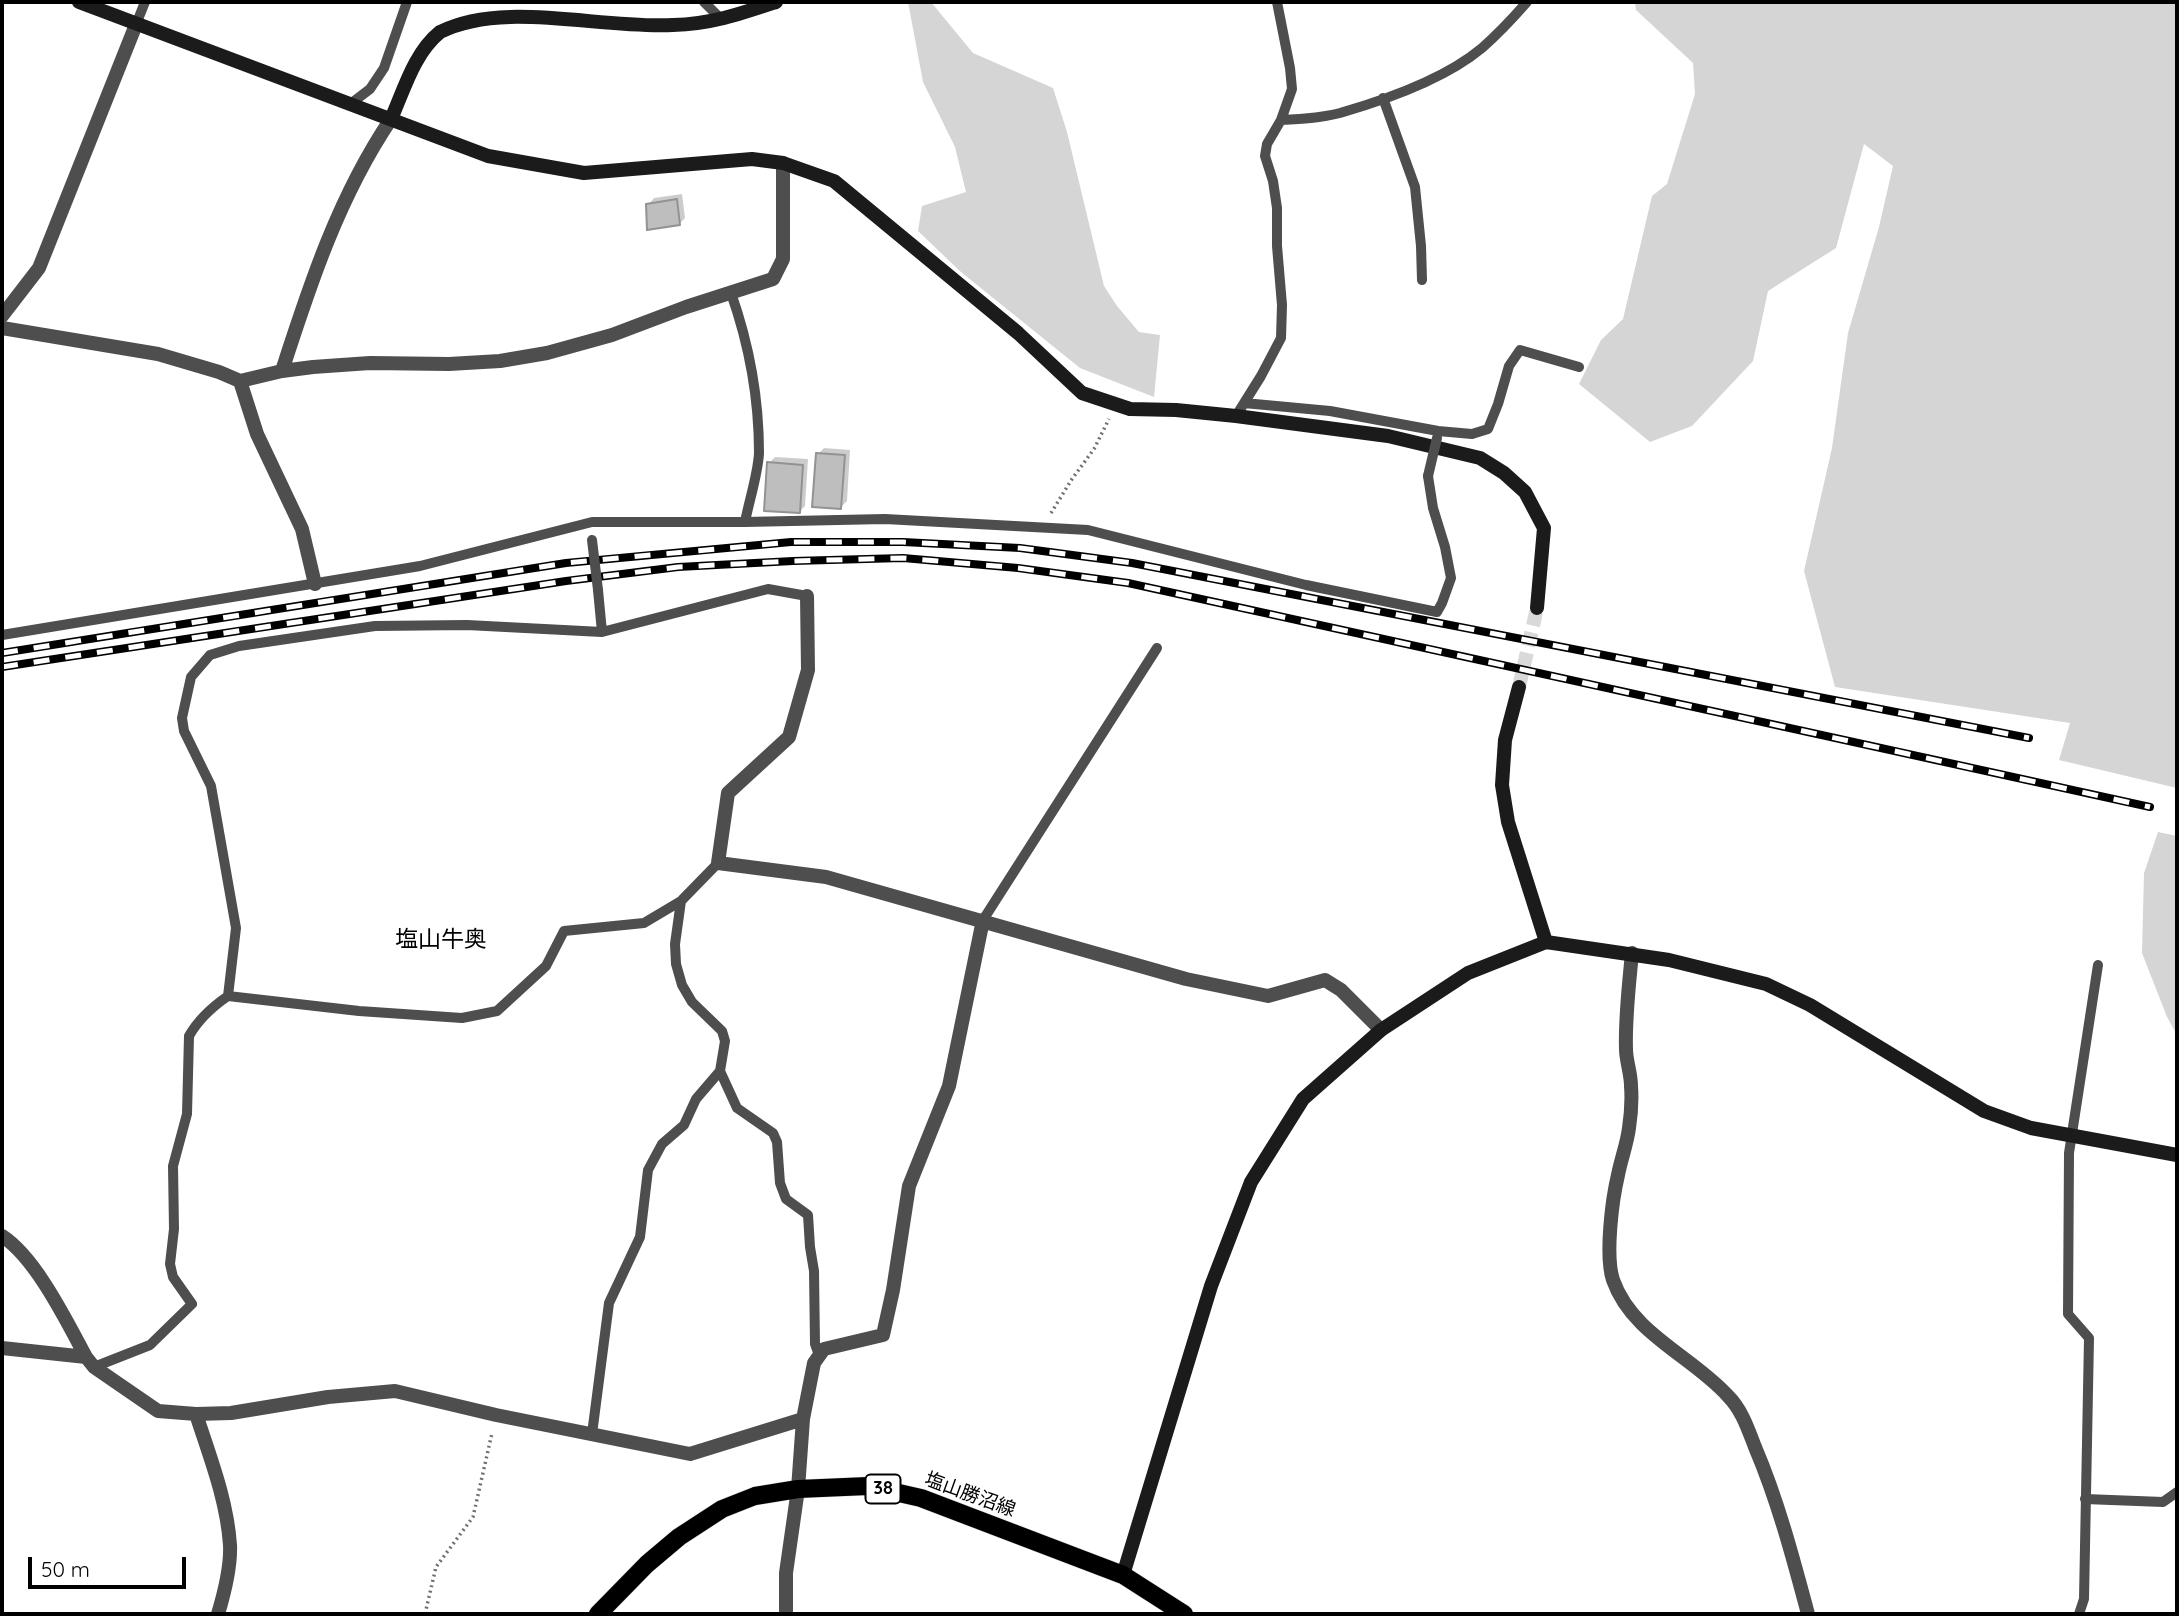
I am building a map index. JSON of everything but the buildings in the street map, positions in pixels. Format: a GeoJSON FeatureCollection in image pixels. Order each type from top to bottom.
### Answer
{"type":"FeatureCollection","features":[{"type":"Feature","properties":{"kind":"main road","name":"塩山勝沼線"},"geometry":{"type":"LineString","coordinates":[[598,1614],[647,1564],[679,1537],[722,1509],[755,1496],[798,1489],[868,1486],[921,1498],[1123,1575],[1184,1614]]}},
{"type":"Feature","properties":{"kind":"street"},"geometry":{"type":"LineString","coordinates":[[79,2],[488,156],[584,173],[752,159],[783,163],[834,181],[1018,333],[1082,393],[1130,410],[1240,410],[1388,436],[1480,458],[1504,473],[1525,492],[1544,528],[1537,608]]}},
{"type":"Feature","properties":{"kind":"street"},"geometry":{"type":"LineString","coordinates":[[282,371],[324,247],[418,58],[438,33],[475,11],[514,7],[671,26],[722,20],[776,2]]}},
{"type":"Feature","properties":{"kind":"street"},"geometry":{"type":"LineString","coordinates":[[2,316],[39,268],[137,22]]}},
{"type":"Feature","properties":{"kind":"street"},"geometry":{"type":"LineString","coordinates":[[2,328],[158,354],[240,381],[282,371],[370,363],[449,364],[547,353],[612,335],[686,307],[773,279],[783,259],[783,163]]}},
{"type":"Feature","properties":{"kind":"street"},"geometry":{"type":"LineString","coordinates":[[240,381],[257,434],[302,529],[314,584]]}},
{"type":"Feature","properties":{"kind":"street"},"geometry":{"type":"LineString","coordinates":[[807,596],[808,670],[789,737],[728,793],[718,863],[826,877],[1185,979],[1268,996],[1325,980],[1341,990],[1381,1030]]}},
{"type":"Feature","properties":{"kind":"street"},"geometry":{"type":"LineString","coordinates":[[1519,687],[1505,740],[1502,785],[1507,822],[1546,942]]}},
{"type":"Feature","properties":{"kind":"street"},"geometry":{"type":"LineString","coordinates":[[786,1614],[786,1573],[798,1489],[803,1419],[814,1363],[824,1349],[884,1335],[909,1186],[949,1086],[983,920]]}},
{"type":"Feature","properties":{"kind":"street"},"geometry":{"type":"LineString","coordinates":[[1123,1575],[1211,1286],[1251,1182],[1303,1099],[1381,1030],[1468,973],[1546,942],[1669,960],[1766,984],[1810,1005],[1984,1111],[2031,1128],[2177,1155]]}},
{"type":"Feature","properties":{"kind":"street"},"geometry":{"type":"LineString","coordinates":[[1632,953],[1626,1014],[1626,1052],[1631,1085],[1630,1117],[1617,1177],[1611,1230],[1609,1260],[1613,1279],[1624,1301],[1648,1330],[1705,1375],[1740,1411],[1769,1479],[1808,1614]]}},
{"type":"Feature","properties":{"kind":"street"},"geometry":{"type":"LineString","coordinates":[[2,1237],[25,1259],[53,1296],[90,1362],[158,1411],[196,1415],[231,1413],[328,1397],[395,1391],[496,1415],[690,1454],[803,1419]]}},
{"type":"Feature","properties":{"kind":"street"},"geometry":{"type":"LineString","coordinates":[[2,1348],[90,1362]]}},
{"type":"Feature","properties":{"kind":"street"},"geometry":{"type":"LineString","coordinates":[[196,1415],[221,1491],[230,1547],[224,1593],[218,1614]]}},
{"type":"Feature","properties":{"kind":"lane"},"geometry":{"type":"LineString","coordinates":[[137,22],[145,2]]}},
{"type":"Feature","properties":{"kind":"lane"},"geometry":{"type":"LineString","coordinates":[[349,105],[370,89],[384,68],[407,2]]}},
{"type":"Feature","properties":{"kind":"lane"},"geometry":{"type":"LineString","coordinates":[[704,2],[722,20]]}},
{"type":"Feature","properties":{"kind":"lane"},"geometry":{"type":"LineString","coordinates":[[715,2],[722,20]]}},
{"type":"Feature","properties":{"kind":"lane"},"geometry":{"type":"LineString","coordinates":[[1277,2],[1292,89],[1281,120],[1267,144],[1265,156],[1273,181],[1277,208],[1281,338],[1240,410],[1330,411],[1438,435],[1472,434],[1488,429],[1509,366],[1521,350],[1579,367]]}},
{"type":"Feature","properties":{"kind":"lane"},"geometry":{"type":"LineString","coordinates":[[1281,120],[1339,113],[1443,73],[1480,50],[1527,2]]}},
{"type":"Feature","properties":{"kind":"lane"},"geometry":{"type":"LineString","coordinates":[[1383,98],[1415,187],[1422,280]]}},
{"type":"Feature","properties":{"kind":"lane"},"geometry":{"type":"LineString","coordinates":[[731,293],[752,368],[759,455],[745,522]]}},
{"type":"Feature","properties":{"kind":"lane"},"geometry":{"type":"LineString","coordinates":[[2,635],[421,566],[593,522],[885,519],[1088,530],[1306,585],[1437,611],[1451,578],[1433,508],[1429,476],[1438,435]]}},
{"type":"Feature","properties":{"kind":"lane"},"geometry":{"type":"LineString","coordinates":[[593,522],[592,540],[602,632]]}},
{"type":"Feature","properties":{"kind":"lane"},"geometry":{"type":"LineString","coordinates":[[228,996],[236,928],[211,786],[184,731],[182,718],[191,677],[210,655],[239,646],[375,626],[467,625],[602,632],[768,589],[807,596]]}},
{"type":"Feature","properties":{"kind":"lane"},"geometry":{"type":"LineString","coordinates":[[983,920],[1157,648]]}},
{"type":"Feature","properties":{"kind":"lane"},"geometry":{"type":"LineString","coordinates":[[90,1362],[150,1345],[192,1304],[173,1277],[170,1264],[174,1229],[173,1166],[187,1114],[189,1036],[214,1005],[228,996],[359,1011],[461,1018],[497,1011],[546,966],[564,931],[644,923],[681,901],[718,863]]}},
{"type":"Feature","properties":{"kind":"lane"},"geometry":{"type":"LineString","coordinates":[[681,901],[674,944],[682,985],[692,1002],[722,1031],[724,1041],[720,1071],[737,1108],[773,1133],[777,1142],[780,1183],[786,1199],[808,1215],[814,1271],[815,1344],[819,1355]]}},
{"type":"Feature","properties":{"kind":"lane"},"geometry":{"type":"LineString","coordinates":[[2079,1614],[2084,1598],[2089,1338],[2068,1314],[2069,1153],[2098,965]]}},
{"type":"Feature","properties":{"kind":"lane"},"geometry":{"type":"LineString","coordinates":[[592,1434],[609,1303],[640,1237],[648,1170],[662,1144],[684,1125],[696,1099],[720,1071]]}},
{"type":"Feature","properties":{"kind":"lane"},"geometry":{"type":"LineString","coordinates":[[2085,1499],[2163,1502],[2177,1492]]}},
{"type":"Feature","properties":{"kind":"path"},"geometry":{"type":"LineString","coordinates":[[1042,528],[1094,449],[1115,404]]}},
{"type":"Feature","properties":{"kind":"path"},"geometry":{"type":"LineString","coordinates":[[425,1614],[436,1567],[473,1517],[496,1415]]}},
{"type":"Feature","properties":{"kind":"shaded area"},"geometry":{"type":"Polygon","coordinates":[[[908,2],[931,2],[973,53],[1053,88],[1067,132],[1104,286],[1139,332],[1160,335],[1154,397],[1080,368],[961,272],[918,231],[922,206],[966,192],[955,147],[923,82],[908,2]]]}},
{"type":"Feature","properties":{"kind":"shaded area"},"geometry":{"type":"Polygon","coordinates":[[[1635,2],[2177,2],[2177,788],[2059,760],[2070,723],[1835,687],[1804,571],[1832,448],[1848,333],[1879,227],[1893,166],[1864,144],[1836,248],[1768,291],[1753,361],[1692,426],[1650,442],[1579,384],[1601,340],[1623,319],[1652,196],[1667,184],[1695,94],[1693,63],[1636,10],[1635,2]]]}},
{"type":"Feature","properties":{"kind":"shaded area"},"geometry":{"type":"Polygon","coordinates":[[[2158,832],[2177,836],[2177,1035],[2167,1017],[2142,953],[2144,873],[2158,832]]]}},
{"type":"Feature","properties":{"kind":"tunnel"},"geometry":{"type":"LineString","coordinates":[[1519,687],[1537,608]]}},
{"type":"Feature","properties":{"kind":"railway"},"geometry":{"type":"LineString","coordinates":[[2,653],[566,563],[791,542],[903,542],[1020,548],[1132,563],[2029,738]]}},
{"type":"Feature","properties":{"kind":"railway"},"geometry":{"type":"LineString","coordinates":[[2,667],[566,581],[678,567],[903,558],[1018,568],[1128,583],[2150,807]]}},
{"type":"Feature","properties":{"kind":"district","name":"塩山牛奥"},"geometry":{"type":"Point","coordinates":[441,940]}}]}
